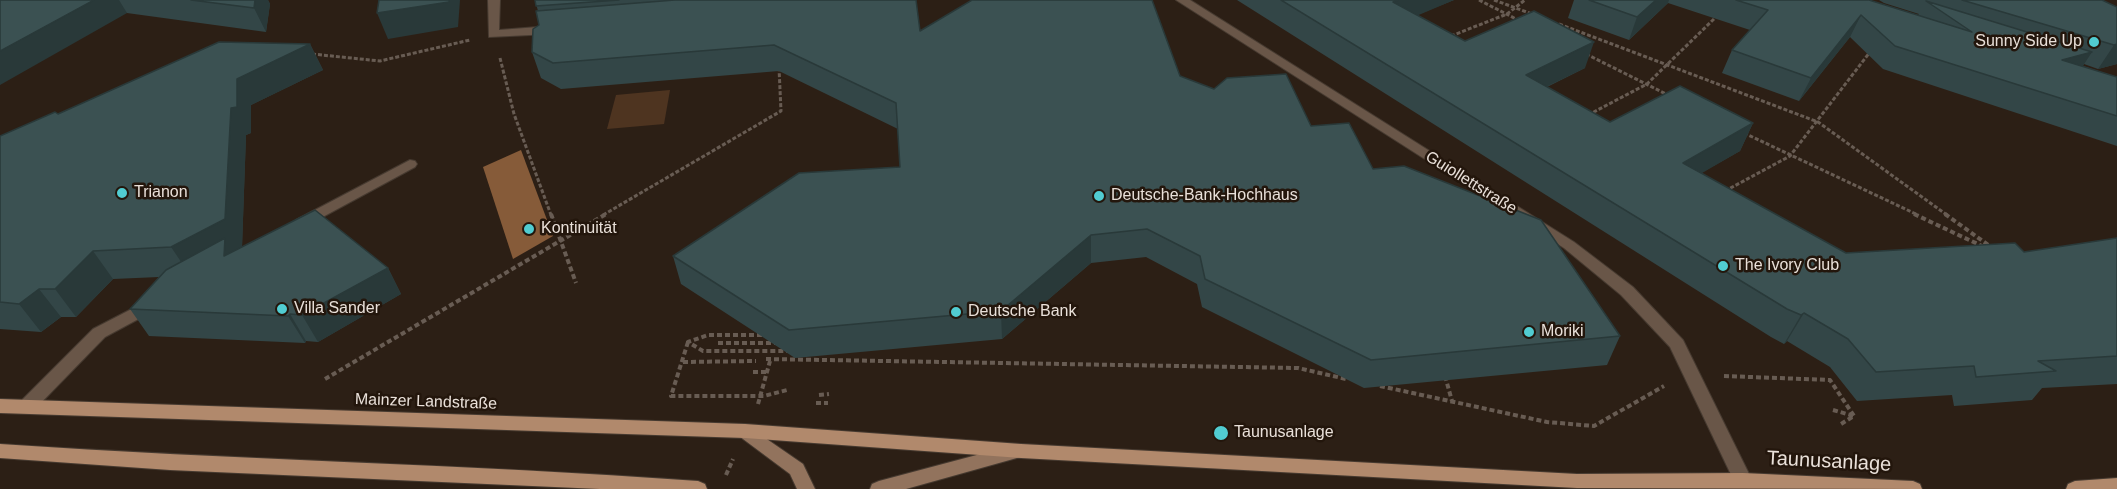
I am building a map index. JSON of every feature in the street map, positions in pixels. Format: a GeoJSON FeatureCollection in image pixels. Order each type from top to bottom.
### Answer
{"type":"FeatureCollection","features":[{"type":"Feature","properties":{"kind":"main road","name":"Mainzer Landstraße"},"geometry":{"type":"LineString","coordinates":[[0,406],[745,431],[851,439]]}},
{"type":"Feature","properties":{"kind":"main road"},"geometry":{"type":"LineString","coordinates":[[745,431],[797,469],[806,489]]}},
{"type":"Feature","properties":{"kind":"main road","name":"Taunusanlage"},"geometry":{"type":"LineString","coordinates":[[851,439],[1021,451],[1644,486],[1914,489]]}},
{"type":"Feature","properties":{"kind":"main road"},"geometry":{"type":"LineString","coordinates":[[0,451],[170,463],[554,478],[618,486],[698,489]]}},
{"type":"Feature","properties":{"kind":"main road"},"geometry":{"type":"LineString","coordinates":[[879,489],[1021,451]]}},
{"type":"Feature","properties":{"kind":"main road"},"geometry":{"type":"LineString","coordinates":[[2075,489],[2117,486]]}},
{"type":"Feature","properties":{"kind":"street"},"geometry":{"type":"LineString","coordinates":[[494,0],[493,34],[564,29]]}},
{"type":"Feature","properties":{"kind":"street","name":"Guiollettstraße"},"geometry":{"type":"LineString","coordinates":[[1182,0],[1569,246],[1627,291],[1677,344],[1742,486]]}},
{"type":"Feature","properties":{"kind":"street"},"geometry":{"type":"LineString","coordinates":[[285,231],[410,164]]}},
{"type":"Feature","properties":{"kind":"street"},"geometry":{"type":"LineString","coordinates":[[27,406],[99,333],[161,299]]}},
{"type":"Feature","properties":{"kind":"path"},"geometry":{"type":"LineString","coordinates":[[1479,0],[1527,24]]}},
{"type":"Feature","properties":{"kind":"path"},"geometry":{"type":"LineString","coordinates":[[1494,0],[1538,16]]}},
{"type":"Feature","properties":{"kind":"path"},"geometry":{"type":"LineString","coordinates":[[1444,39],[1506,14],[1525,0]]}},
{"type":"Feature","properties":{"kind":"path"},"geometry":{"type":"LineString","coordinates":[[1584,117],[1647,84],[1669,66],[1715,18]]}},
{"type":"Feature","properties":{"kind":"path"},"geometry":{"type":"LineString","coordinates":[[1548,20],[1818,122],[1994,250],[1790,156],[1739,130]]}},
{"type":"Feature","properties":{"kind":"path"},"geometry":{"type":"LineString","coordinates":[[304,53],[380,61],[402,58],[493,34],[514,114],[576,283]]}},
{"type":"Feature","properties":{"kind":"path"},"geometry":{"type":"LineString","coordinates":[[1577,49],[1678,100]]}},
{"type":"Feature","properties":{"kind":"path"},"geometry":{"type":"LineString","coordinates":[[1719,194],[1790,156],[1871,50]]}},
{"type":"Feature","properties":{"kind":"path"},"geometry":{"type":"LineString","coordinates":[[325,379],[560,238],[781,111],[778,57]]}},
{"type":"Feature","properties":{"kind":"path"},"geometry":{"type":"LineString","coordinates":[[688,342],[708,335],[766,335]]}},
{"type":"Feature","properties":{"kind":"path"},"geometry":{"type":"LineString","coordinates":[[688,342],[703,351],[796,351]]}},
{"type":"Feature","properties":{"kind":"path"},"geometry":{"type":"LineString","coordinates":[[688,342],[671,396],[764,396],[787,390]]}},
{"type":"Feature","properties":{"kind":"path"},"geometry":{"type":"LineString","coordinates":[[718,342],[782,343]]}},
{"type":"Feature","properties":{"kind":"path"},"geometry":{"type":"LineString","coordinates":[[758,407],[768,360],[1298,368],[1353,380]]}},
{"type":"Feature","properties":{"kind":"path"},"geometry":{"type":"LineString","coordinates":[[679,371],[683,361],[756,361]]}},
{"type":"Feature","properties":{"kind":"path"},"geometry":{"type":"LineString","coordinates":[[1442,366],[1452,401]]}},
{"type":"Feature","properties":{"kind":"path"},"geometry":{"type":"LineString","coordinates":[[753,372],[766,372]]}},
{"type":"Feature","properties":{"kind":"path"},"geometry":{"type":"LineString","coordinates":[[1375,385],[1547,422],[1594,426],[1661,387],[1692,376],[1830,380],[1854,416]]}},
{"type":"Feature","properties":{"kind":"path"},"geometry":{"type":"LineString","coordinates":[[819,394],[829,394]]}},
{"type":"Feature","properties":{"kind":"path"},"geometry":{"type":"LineString","coordinates":[[731,398],[760,398]]}},
{"type":"Feature","properties":{"kind":"path"},"geometry":{"type":"LineString","coordinates":[[816,404],[828,403]]}},
{"type":"Feature","properties":{"kind":"path"},"geometry":{"type":"LineString","coordinates":[[1833,410],[1854,416]]}},
{"type":"Feature","properties":{"kind":"path"},"geometry":{"type":"LineString","coordinates":[[1841,424],[1854,416]]}},
{"type":"Feature","properties":{"kind":"shaded area"},"geometry":{"type":"Polygon","coordinates":[[[670,90],[664,124],[607,129],[616,95],[670,90]]]}},
{"type":"Feature","properties":{"kind":"shaded area"},"geometry":{"type":"Polygon","coordinates":[[[521,150],[553,236],[513,259],[483,167],[521,150]]]}},
{"type":"Feature","properties":{"kind":"building"},"geometry":{"type":"Polygon","coordinates":[[[0,0],[94,0],[0,51],[0,0]]]}},
{"type":"Feature","properties":{"kind":"building"},"geometry":{"type":"Polygon","coordinates":[[[191,0],[255,0],[254,8],[191,0]]]}},
{"type":"Feature","properties":{"kind":"building"},"geometry":{"type":"Polygon","coordinates":[[[379,0],[449,0],[449,2],[377,13],[379,0]]]}},
{"type":"Feature","properties":{"kind":"building"},"geometry":{"type":"Polygon","coordinates":[[[535,0],[619,0],[536,6],[535,0]]]}},
{"type":"Feature","properties":{"kind":"building","name":"Deutsche-Bank-Hochhaus"},"geometry":{"type":"Polygon","coordinates":[[[675,0],[916,0],[920,31],[972,0],[1152,0],[1180,76],[1214,89],[1227,78],[1286,74],[1311,126],[1349,123],[1373,169],[1404,166],[1541,220],[1620,336],[1371,360],[1205,279],[1200,256],[1147,229],[1091,235],[1001,311],[789,330],[673,256],[799,173],[900,167],[896,103],[774,45],[553,63],[532,52],[533,29],[539,25],[536,11],[675,0]]]}},
{"type":"Feature","properties":{"kind":"building"},"geometry":{"type":"Polygon","coordinates":[[[1281,0],[1398,0],[1393,2],[1465,41],[1534,11],[1594,42],[1526,75],[1610,122],[1680,86],[1753,123],[1683,163],[1846,253],[2015,243],[2024,252],[2117,238],[2117,356],[2038,361],[2056,371],[1976,377],[1974,366],[1876,372],[1848,339],[1804,313],[1801,315],[1787,309],[1281,0]]]}},
{"type":"Feature","properties":{"kind":"building"},"geometry":{"type":"Polygon","coordinates":[[[1589,0],[1656,0],[1637,17],[1589,0]]]}},
{"type":"Feature","properties":{"kind":"building"},"geometry":{"type":"Polygon","coordinates":[[[1736,0],[1869,0],[1972,32],[1926,1],[2092,52],[2062,60],[2117,77],[2117,116],[1895,46],[1861,15],[1811,78],[1732,50],[1768,10],[1736,0]]]}},
{"type":"Feature","properties":{"kind":"building"},"geometry":{"type":"Polygon","coordinates":[[[1962,0],[2102,0],[2117,7],[2117,44],[2114,45],[1962,0]]]}},
{"type":"Feature","properties":{"kind":"building","name":"Trianon"},"geometry":{"type":"Polygon","coordinates":[[[219,42],[310,44],[237,79],[237,107],[231,108],[225,219],[171,247],[93,251],[55,289],[39,289],[19,304],[0,302],[0,136],[55,112],[58,114],[219,42]]]}},
{"type":"Feature","properties":{"kind":"building"},"geometry":{"type":"Polygon","coordinates":[[[315,210],[388,268],[302,315],[130,309],[166,270],[225,238],[224,256],[315,210]]]}},
{"type":"Feature","properties":{"kind":"place","name":"Sunny Side Up"},"geometry":{"type":"Point","coordinates":[2094,42]}},
{"type":"Feature","properties":{"kind":"place","name":"Trianon"},"geometry":{"type":"Point","coordinates":[122,193]}},
{"type":"Feature","properties":{"kind":"place","name":"Deutsche-Bank-Hochhaus"},"geometry":{"type":"Point","coordinates":[1099,196]}},
{"type":"Feature","properties":{"kind":"place","name":"Kontinuität"},"geometry":{"type":"Point","coordinates":[529,229]}},
{"type":"Feature","properties":{"kind":"place","name":"The Ivory Club"},"geometry":{"type":"Point","coordinates":[1723,266]}},
{"type":"Feature","properties":{"kind":"place","name":"Villa Sander"},"geometry":{"type":"Point","coordinates":[282,309]}},
{"type":"Feature","properties":{"kind":"place","name":"Deutsche Bank"},"geometry":{"type":"Point","coordinates":[956,312]}},
{"type":"Feature","properties":{"kind":"place","name":"Moriki"},"geometry":{"type":"Point","coordinates":[1529,332]}},
{"type":"Feature","properties":{"kind":"place","name":"Taunusanlage"},"geometry":{"type":"Point","coordinates":[1221,433]}}]}
